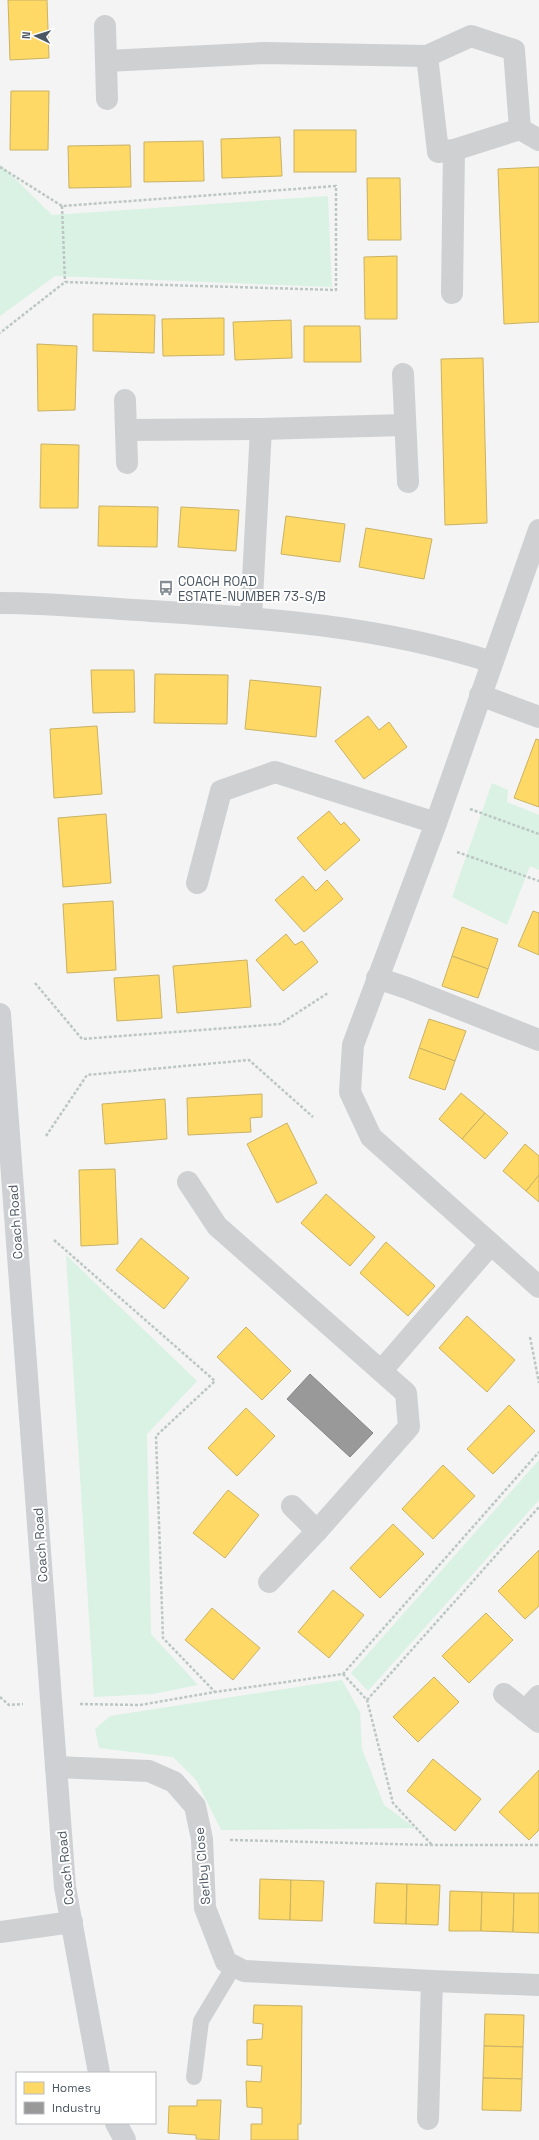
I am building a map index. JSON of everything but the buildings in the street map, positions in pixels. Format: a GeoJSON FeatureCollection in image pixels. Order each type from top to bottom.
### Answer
{"type":"FeatureCollection","features":[{"type":"Feature","properties":{"kind":"street"},"geometry":{"type":"LineString","coordinates":[[105,26],[107,99]]}},
{"type":"Feature","properties":{"kind":"street"},"geometry":{"type":"LineString","coordinates":[[107,61],[264,53],[427,56],[471,36],[514,50],[520,129]]}},
{"type":"Feature","properties":{"kind":"street"},"geometry":{"type":"LineString","coordinates":[[427,56],[438,152],[454,150],[520,129],[539,140]]}},
{"type":"Feature","properties":{"kind":"street"},"geometry":{"type":"LineString","coordinates":[[452,293],[454,150]]}},
{"type":"Feature","properties":{"kind":"street"},"geometry":{"type":"LineString","coordinates":[[403,374],[404,425],[408,482]]}},
{"type":"Feature","properties":{"kind":"street"},"geometry":{"type":"LineString","coordinates":[[125,400],[127,463]]}},
{"type":"Feature","properties":{"kind":"street"},"geometry":{"type":"LineString","coordinates":[[126,430],[261,429],[404,425]]}},
{"type":"Feature","properties":{"kind":"street"},"geometry":{"type":"LineString","coordinates":[[251,617],[261,429]]}},
{"type":"Feature","properties":{"kind":"street"},"geometry":{"type":"LineString","coordinates":[[539,530],[444,800],[353,1045],[350,1092],[371,1137],[539,1287]]}},
{"type":"Feature","properties":{"kind":"street"},"geometry":{"type":"LineString","coordinates":[[0,602],[251,617],[360,630],[456,650],[492,662]]}},
{"type":"Feature","properties":{"kind":"street"},"geometry":{"type":"LineString","coordinates":[[480,695],[539,717]]}},
{"type":"Feature","properties":{"kind":"street"},"geometry":{"type":"LineString","coordinates":[[197,883],[221,791],[275,772],[432,832]]}},
{"type":"Feature","properties":{"kind":"street"},"geometry":{"type":"LineString","coordinates":[[377,978],[407,988],[539,1040]]}},
{"type":"Feature","properties":{"kind":"street","name":"Coach Road"},"geometry":{"type":"LineString","coordinates":[[0,1014],[65,1887],[100,2072]]}},
{"type":"Feature","properties":{"kind":"street"},"geometry":{"type":"LineString","coordinates":[[188,1182],[217,1226],[382,1370],[406,1393],[408,1427],[318,1531],[269,1582]]}},
{"type":"Feature","properties":{"kind":"street"},"geometry":{"type":"LineString","coordinates":[[382,1370],[491,1244]]}},
{"type":"Feature","properties":{"kind":"street"},"geometry":{"type":"LineString","coordinates":[[292,1506],[318,1531]]}},
{"type":"Feature","properties":{"kind":"street"},"geometry":{"type":"LineString","coordinates":[[504,1694],[534,1710]]}},
{"type":"Feature","properties":{"kind":"street","name":"Serlby Close"},"geometry":{"type":"LineString","coordinates":[[56,1767],[149,1771],[174,1782],[195,1806],[202,1839],[205,1908],[226,1962],[234,1966]]}},
{"type":"Feature","properties":{"kind":"street"},"geometry":{"type":"LineString","coordinates":[[0,1932],[72,1922]]}},
{"type":"Feature","properties":{"kind":"street"},"geometry":{"type":"LineString","coordinates":[[234,1966],[244,1970],[432,1981],[539,1985]]}},
{"type":"Feature","properties":{"kind":"street"},"geometry":{"type":"LineString","coordinates":[[428,2119],[432,1981]]}},
{"type":"Feature","properties":{"kind":"street"},"geometry":{"type":"LineString","coordinates":[[117,2124],[125,2140]]}},
{"type":"Feature","properties":{"kind":"lane"},"geometry":{"type":"LineString","coordinates":[[194,2077],[201,2021],[234,1966]]}},
{"type":"Feature","properties":{"kind":"path"},"geometry":{"type":"LineString","coordinates":[[0,166],[62,206],[336,186],[336,290],[65,282],[0,333]]}},
{"type":"Feature","properties":{"kind":"path"},"geometry":{"type":"LineString","coordinates":[[62,206],[65,282]]}},
{"type":"Feature","properties":{"kind":"path"},"geometry":{"type":"LineString","coordinates":[[444,800],[539,834]]}},
{"type":"Feature","properties":{"kind":"path"},"geometry":{"type":"LineString","coordinates":[[432,832],[539,881]]}},
{"type":"Feature","properties":{"kind":"path"},"geometry":{"type":"LineString","coordinates":[[35,983],[82,1039],[280,1024],[328,993]]}},
{"type":"Feature","properties":{"kind":"path"},"geometry":{"type":"LineString","coordinates":[[46,1136],[87,1075],[249,1060],[313,1117]]}},
{"type":"Feature","properties":{"kind":"path"},"geometry":{"type":"LineString","coordinates":[[54,1240],[215,1381],[156,1436],[163,1638],[215,1692]]}},
{"type":"Feature","properties":{"kind":"path"},"geometry":{"type":"LineString","coordinates":[[530,1337],[539,1383]]}},
{"type":"Feature","properties":{"kind":"path"},"geometry":{"type":"LineString","coordinates":[[51,1704],[140,1705],[215,1692],[343,1674],[539,1452]]}},
{"type":"Feature","properties":{"kind":"path"},"geometry":{"type":"LineString","coordinates":[[367,1700],[539,1507]]}},
{"type":"Feature","properties":{"kind":"path"},"geometry":{"type":"LineString","coordinates":[[343,1674],[367,1700],[393,1803],[432,1845]]}},
{"type":"Feature","properties":{"kind":"path"},"geometry":{"type":"LineString","coordinates":[[202,1839],[432,1845],[539,1845]]}},
{"type":"Feature","properties":{"kind":"green space"},"geometry":{"type":"Polygon","coordinates":[[[0,164],[52,215],[328,196],[332,287],[55,276],[0,316],[0,164]]]}},
{"type":"Feature","properties":{"kind":"green space"},"geometry":{"type":"Polygon","coordinates":[[[492,783],[508,790],[507,802],[539,815],[539,870],[530,866],[507,925],[452,897],[492,783]]]}},
{"type":"Feature","properties":{"kind":"green space"},"geometry":{"type":"Polygon","coordinates":[[[66,1255],[197,1381],[147,1434],[151,1634],[198,1685],[153,1694],[94,1697],[66,1255]]]}},
{"type":"Feature","properties":{"kind":"green space"},"geometry":{"type":"Polygon","coordinates":[[[539,1460],[539,1500],[368,1691],[351,1673],[539,1460]]]}},
{"type":"Feature","properties":{"kind":"green space"},"geometry":{"type":"Polygon","coordinates":[[[342,1680],[360,1712],[362,1749],[384,1805],[415,1828],[221,1830],[196,1780],[173,1757],[99,1748],[95,1729],[110,1716],[342,1680]]]}},
{"type":"Feature","properties":{"kind":"place","name":"COACH ROAD ESTATE-NUMBER 73-S/B"},"geometry":{"type":"Point","coordinates":[166,588]}}]}
